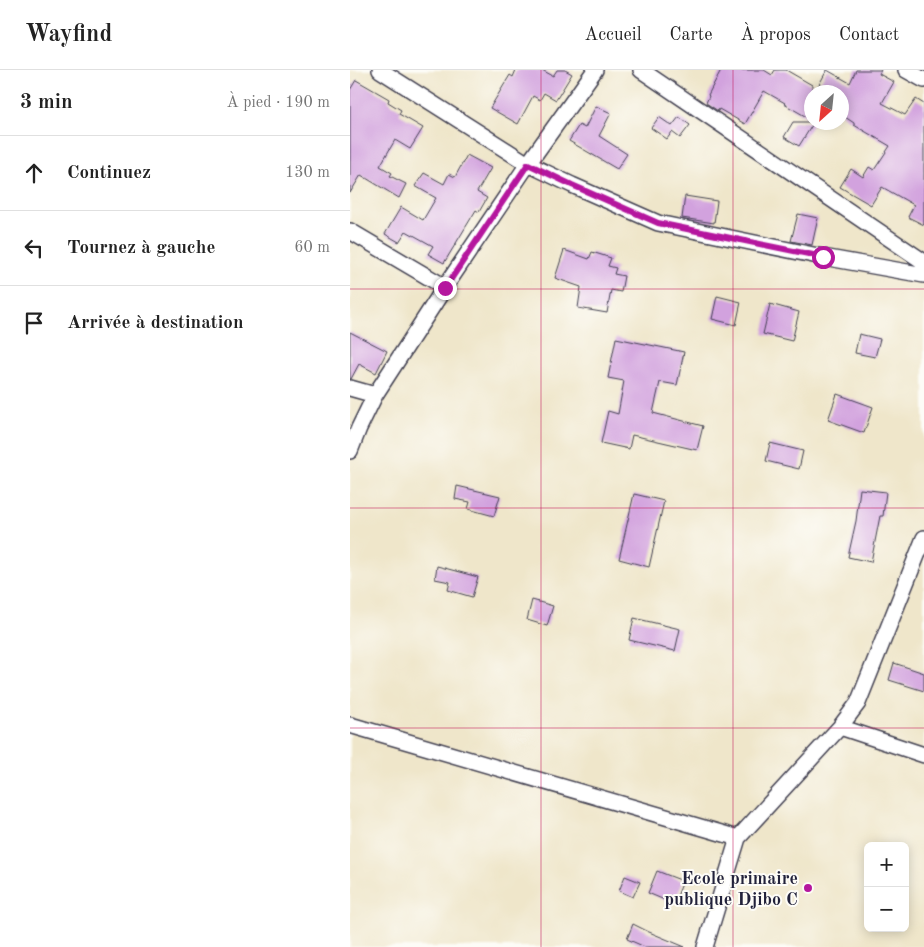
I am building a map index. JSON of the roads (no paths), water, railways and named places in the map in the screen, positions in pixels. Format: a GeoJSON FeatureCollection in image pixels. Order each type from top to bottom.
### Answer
{"type":"FeatureCollection","features":[{"type":"Feature","properties":{"kind":"street"},"geometry":{"type":"LineString","coordinates":[[380,70],[528,164],[658,223],[823,257],[924,275]]}},
{"type":"Feature","properties":{"kind":"street"},"geometry":{"type":"LineString","coordinates":[[350,451],[375,395],[528,164],[595,70]]}},
{"type":"Feature","properties":{"kind":"street"},"geometry":{"type":"LineString","coordinates":[[640,70],[924,262]]}},
{"type":"Feature","properties":{"kind":"street"},"geometry":{"type":"LineString","coordinates":[[906,70],[924,80]]}},
{"type":"Feature","properties":{"kind":"street"},"geometry":{"type":"LineString","coordinates":[[350,231],[445,288]]}},
{"type":"Feature","properties":{"kind":"street"},"geometry":{"type":"LineString","coordinates":[[350,388],[375,395]]}},
{"type":"Feature","properties":{"kind":"street"},"geometry":{"type":"LineString","coordinates":[[705,947],[738,838],[840,728],[858,703],[918,573],[924,538]]}},
{"type":"Feature","properties":{"kind":"street"},"geometry":{"type":"LineString","coordinates":[[350,725],[738,838]]}},
{"type":"Feature","properties":{"kind":"street"},"geometry":{"type":"LineString","coordinates":[[840,728],[924,755]]}},
{"type":"Feature","properties":{"kind":"place","name":"Ecole primaire publique Djibo C"},"geometry":{"type":"Point","coordinates":[808,888]}}]}
